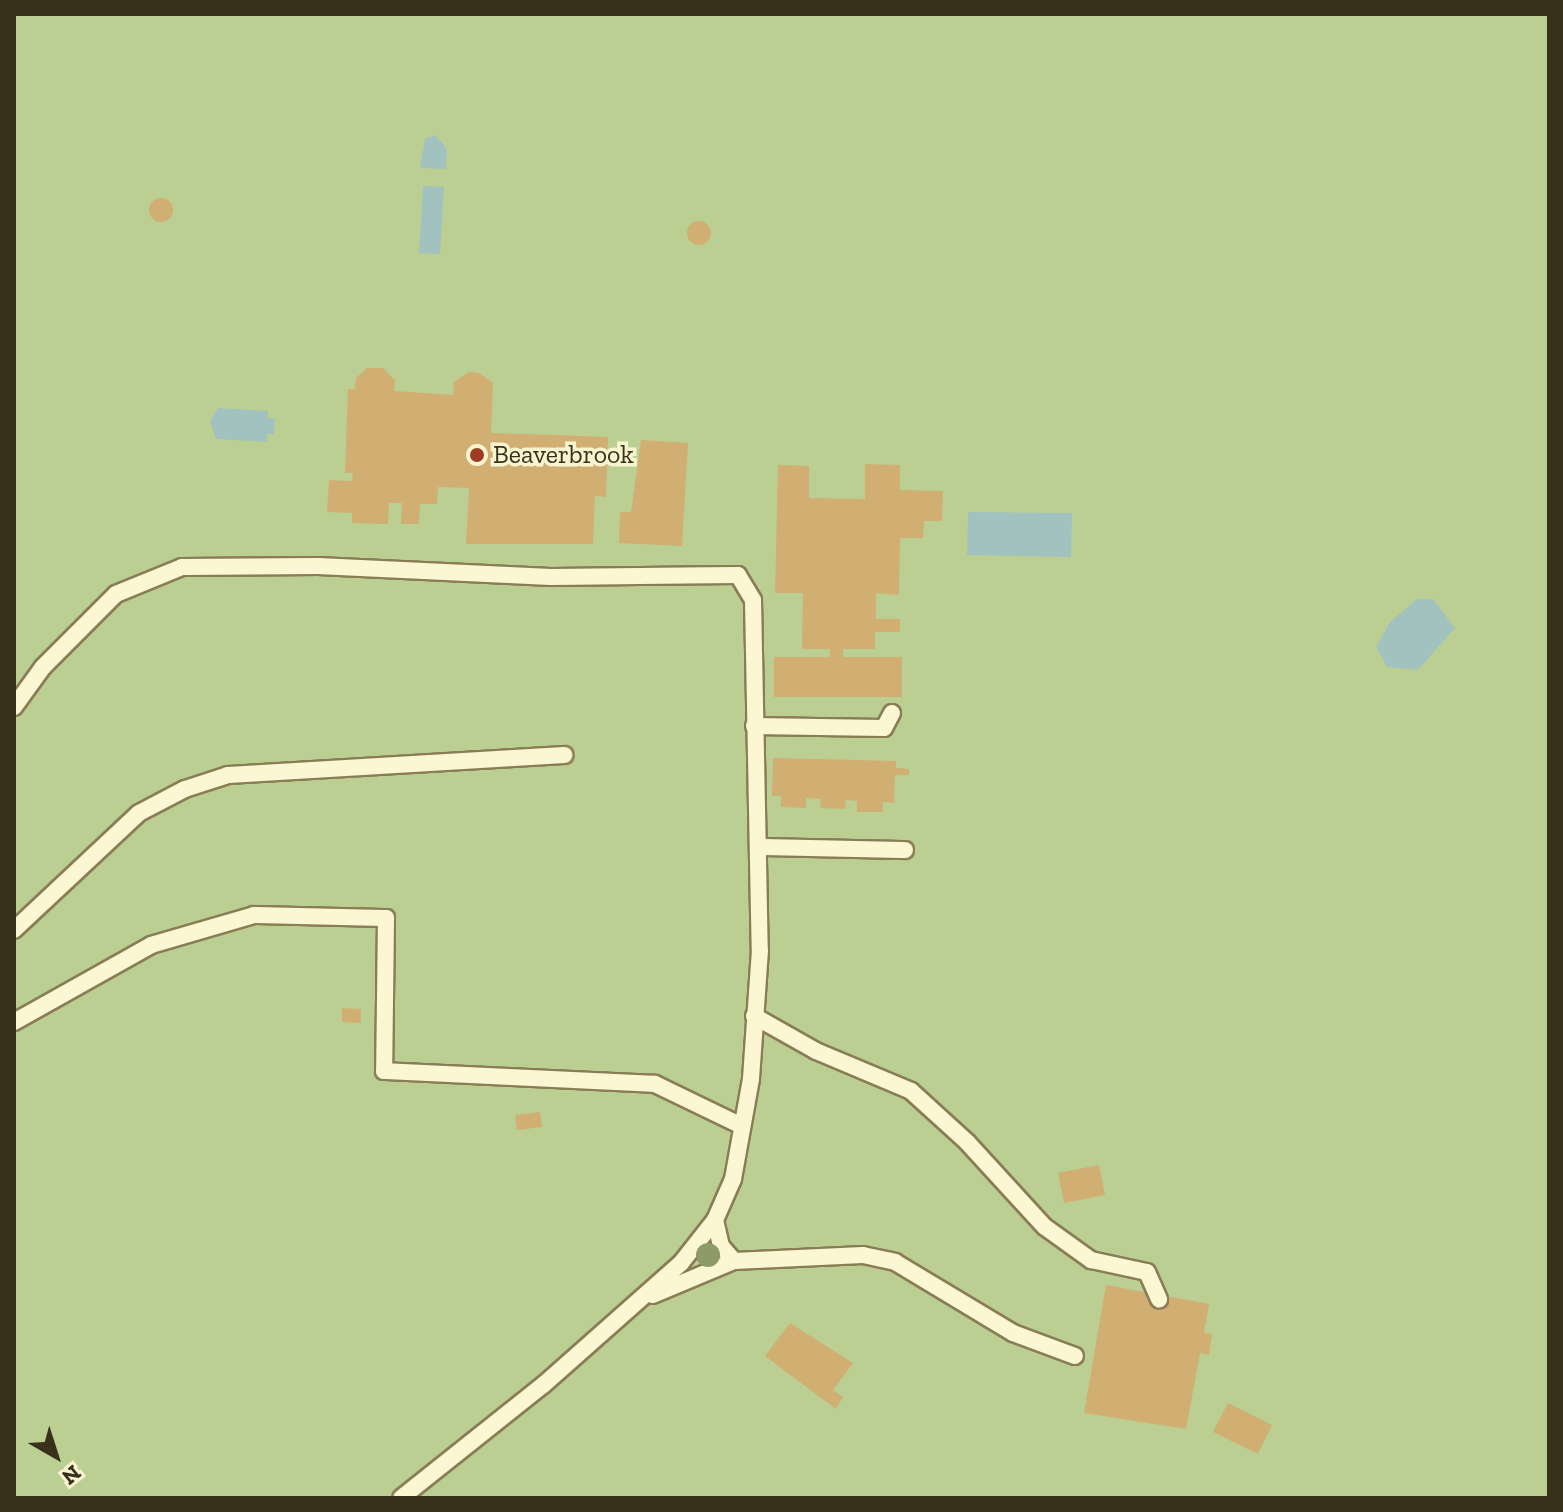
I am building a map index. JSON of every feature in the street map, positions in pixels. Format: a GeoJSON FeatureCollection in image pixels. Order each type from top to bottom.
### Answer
{"type":"FeatureCollection","features":[{"type":"Feature","properties":{"kind":"lane"},"geometry":{"type":"LineString","coordinates":[[14,707],[43,667],[116,594],[182,567],[318,566],[551,577],[738,575],[753,600],[754,726],[760,847],[751,1079],[740,1125],[733,1179],[715,1220],[681,1263],[440,1471],[401,1498]]}},
{"type":"Feature","properties":{"kind":"lane"},"geometry":{"type":"LineString","coordinates":[[754,726],[884,728],[892,713]]}},
{"type":"Feature","properties":{"kind":"lane"},"geometry":{"type":"LineString","coordinates":[[14,930],[139,813],[185,789],[228,775],[564,755]]}},
{"type":"Feature","properties":{"kind":"lane"},"geometry":{"type":"LineString","coordinates":[[760,847],[905,850]]}},
{"type":"Feature","properties":{"kind":"lane"},"geometry":{"type":"LineString","coordinates":[[14,1022],[151,945],[254,915],[386,918],[384,1071],[655,1084],[740,1125]]}},
{"type":"Feature","properties":{"kind":"lane"},"geometry":{"type":"LineString","coordinates":[[754,1016],[816,1051],[911,1091],[967,1142],[1045,1227],[1091,1260],[1147,1272],[1159,1299]]}},
{"type":"Feature","properties":{"kind":"lane"},"geometry":{"type":"LineString","coordinates":[[715,1220],[721,1246],[734,1261]]}},
{"type":"Feature","properties":{"kind":"lane"},"geometry":{"type":"LineString","coordinates":[[640,1300],[734,1261],[809,1254],[895,1262],[1013,1333],[1075,1356]]}},
{"type":"Feature","properties":{"kind":"green space","name":"Beaverbrook"},"geometry":{"type":"Polygon","coordinates":[[[14,14],[1549,14],[1549,1498],[14,1498],[14,14]]]}},
{"type":"Feature","properties":{"kind":"water"},"geometry":{"type":"Polygon","coordinates":[[[435,135],[447,149],[446,169],[420,168],[425,139],[435,135]]]}},
{"type":"Feature","properties":{"kind":"water"},"geometry":{"type":"Polygon","coordinates":[[[423,186],[444,187],[440,254],[419,253],[423,186]]]}},
{"type":"Feature","properties":{"kind":"water"},"geometry":{"type":"Polygon","coordinates":[[[218,408],[268,411],[268,418],[275,419],[274,434],[267,434],[267,442],[216,439],[210,421],[218,408]]]}},
{"type":"Feature","properties":{"kind":"water"},"geometry":{"type":"Polygon","coordinates":[[[968,512],[1072,513],[1071,557],[967,555],[968,512]]]}},
{"type":"Feature","properties":{"kind":"water"},"geometry":{"type":"Polygon","coordinates":[[[1417,599],[1433,599],[1455,628],[1418,670],[1387,667],[1376,647],[1390,622],[1417,599]]]}},
{"type":"Feature","properties":{"kind":"building"},"geometry":{"type":"Polygon","coordinates":[[[161,198],[169,202],[173,210],[169,218],[161,222],[153,218],[149,210],[153,202],[161,198]]]}},
{"type":"Feature","properties":{"kind":"building"},"geometry":{"type":"Polygon","coordinates":[[[699,221],[710,228],[711,233],[704,244],[699,245],[688,238],[687,233],[694,222],[699,221]]]}},
{"type":"Feature","properties":{"kind":"building","name":"Beaverbrook"},"geometry":{"type":"Polygon","coordinates":[[[367,368],[383,368],[395,380],[394,391],[453,395],[454,382],[469,372],[479,373],[493,383],[491,433],[608,437],[606,497],[595,496],[593,544],[466,544],[469,488],[438,487],[437,504],[420,504],[419,524],[401,524],[402,503],[389,503],[388,524],[352,523],[352,513],[327,512],[329,480],[352,481],[353,473],[345,473],[348,389],[355,389],[356,378],[367,368]]]}},
{"type":"Feature","properties":{"kind":"building"},"geometry":{"type":"Polygon","coordinates":[[[641,440],[688,443],[682,546],[619,543],[620,512],[631,512],[641,440]]]}},
{"type":"Feature","properties":{"kind":"building"},"geometry":{"type":"Polygon","coordinates":[[[865,464],[900,465],[900,490],[943,491],[942,521],[924,521],[923,538],[900,538],[899,595],[876,593],[876,619],[900,619],[900,632],[875,632],[875,649],[843,649],[843,657],[902,657],[902,697],[774,697],[774,657],[830,657],[830,649],[802,649],[803,593],[775,593],[778,465],[809,466],[809,498],[865,499],[865,464]]]}},
{"type":"Feature","properties":{"kind":"building"},"geometry":{"type":"Polygon","coordinates":[[[773,758],[896,761],[896,768],[909,769],[909,775],[895,775],[894,803],[883,802],[883,812],[857,812],[857,801],[846,800],[845,809],[820,808],[821,799],[806,798],[806,808],[781,807],[781,796],[772,796],[773,758]]]}},
{"type":"Feature","properties":{"kind":"building"},"geometry":{"type":"Polygon","coordinates":[[[342,1008],[361,1009],[361,1023],[342,1022],[342,1008]]]}},
{"type":"Feature","properties":{"kind":"building"},"geometry":{"type":"Polygon","coordinates":[[[540,1112],[542,1127],[517,1130],[515,1115],[540,1112]]]}},
{"type":"Feature","properties":{"kind":"building"},"geometry":{"type":"Polygon","coordinates":[[[1099,1165],[1105,1195],[1064,1203],[1058,1173],[1099,1165]]]}},
{"type":"Feature","properties":{"kind":"building"},"geometry":{"type":"Polygon","coordinates":[[[1106,1285],[1209,1304],[1204,1333],[1212,1334],[1209,1355],[1200,1353],[1186,1429],[1084,1413],[1106,1285]]]}},
{"type":"Feature","properties":{"kind":"building"},"geometry":{"type":"Polygon","coordinates":[[[790,1323],[853,1363],[833,1390],[843,1397],[836,1409],[765,1356],[790,1323]]]}},
{"type":"Feature","properties":{"kind":"building"},"geometry":{"type":"Polygon","coordinates":[[[1228,1403],[1272,1425],[1258,1454],[1213,1432],[1228,1403]]]}},
{"type":"Feature","properties":{"kind":"place","name":"Beaverbrook"},"geometry":{"type":"Point","coordinates":[477,455]}}]}
